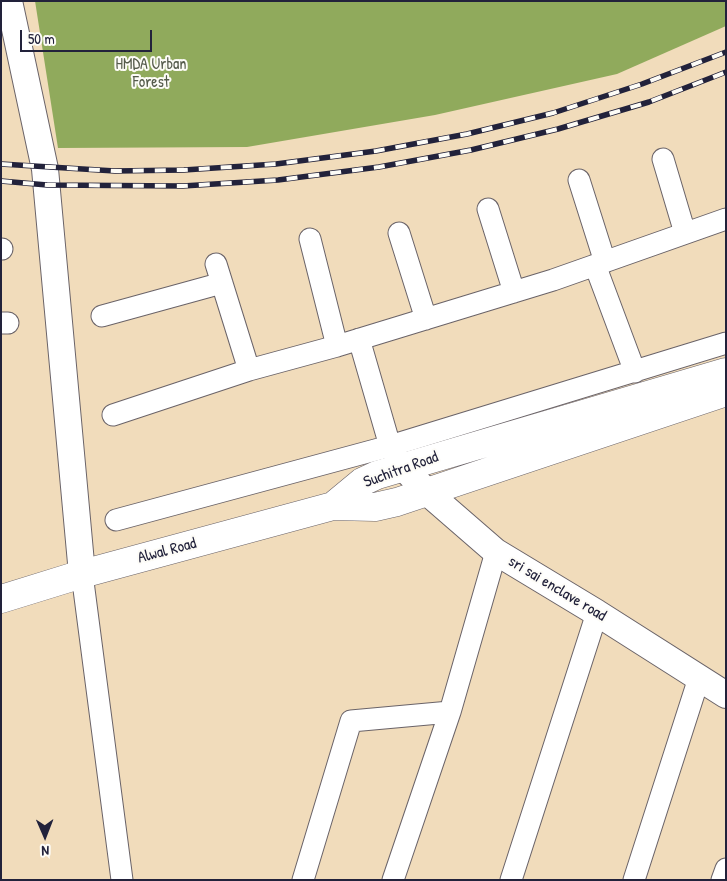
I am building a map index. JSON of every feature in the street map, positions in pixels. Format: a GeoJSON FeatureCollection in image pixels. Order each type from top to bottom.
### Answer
{"type":"FeatureCollection","features":[{"type":"Feature","properties":{"kind":"main road","name":"Suchitra Road"},"geometry":{"type":"LineString","coordinates":[[333,506],[396,456],[726,372]]}},
{"type":"Feature","properties":{"kind":"main road","name":"Suchitra Road"},"geometry":{"type":"LineString","coordinates":[[333,506],[374,507],[428,493],[726,392]]}},
{"type":"Feature","properties":{"kind":"main road","name":"Alwal Road"},"geometry":{"type":"LineString","coordinates":[[1,599],[82,574],[333,506]]}},
{"type":"Feature","properties":{"kind":"street"},"geometry":{"type":"LineString","coordinates":[[9,1],[46,168],[82,574],[122,880]]}},
{"type":"Feature","properties":{"kind":"street"},"geometry":{"type":"LineString","coordinates":[[663,159],[685,233]]}},
{"type":"Feature","properties":{"kind":"street"},"geometry":{"type":"LineString","coordinates":[[579,180],[600,264],[635,372]]}},
{"type":"Feature","properties":{"kind":"street"},"geometry":{"type":"LineString","coordinates":[[488,209],[514,292]]}},
{"type":"Feature","properties":{"kind":"street"},"geometry":{"type":"LineString","coordinates":[[112,415],[249,370],[337,346],[514,292],[600,264],[726,219]]}},
{"type":"Feature","properties":{"kind":"street"},"geometry":{"type":"LineString","coordinates":[[400,233],[426,319]]}},
{"type":"Feature","properties":{"kind":"street"},"geometry":{"type":"LineString","coordinates":[[310,239],[337,346]]}},
{"type":"Feature","properties":{"kind":"street"},"geometry":{"type":"LineString","coordinates":[[102,316],[219,274],[249,370]]}},
{"type":"Feature","properties":{"kind":"street"},"geometry":{"type":"LineString","coordinates":[[360,339],[396,456]]}},
{"type":"Feature","properties":{"kind":"street"},"geometry":{"type":"LineString","coordinates":[[116,520],[396,456],[635,372],[726,343]]}},
{"type":"Feature","properties":{"kind":"street","name":"sri sai enclave road"},"geometry":{"type":"LineString","coordinates":[[396,456],[428,493],[496,552],[597,613],[726,696]]}},
{"type":"Feature","properties":{"kind":"street"},"geometry":{"type":"LineString","coordinates":[[393,880],[450,712],[496,552]]}},
{"type":"Feature","properties":{"kind":"street"},"geometry":{"type":"LineString","coordinates":[[511,880],[597,613]]}},
{"type":"Feature","properties":{"kind":"street"},"geometry":{"type":"LineString","coordinates":[[634,880],[699,678]]}},
{"type":"Feature","properties":{"kind":"street"},"geometry":{"type":"LineString","coordinates":[[303,880],[351,721],[450,712]]}},
{"type":"Feature","properties":{"kind":"street"},"geometry":{"type":"LineString","coordinates":[[722,880],[726,869]]}},
{"type":"Feature","properties":{"kind":"green space","name":"HMDA Urban Forest"},"geometry":{"type":"Polygon","coordinates":[[[35,1],[726,1],[726,26],[617,74],[435,115],[247,147],[58,148],[35,1]]]}},
{"type":"Feature","properties":{"kind":"railway"},"geometry":{"type":"LineString","coordinates":[[1,164],[115,171],[184,170],[276,164],[376,151],[467,134],[553,113],[642,84],[726,52]]}},
{"type":"Feature","properties":{"kind":"railway"},"geometry":{"type":"LineString","coordinates":[[1,181],[47,185],[183,186],[278,180],[379,167],[471,150],[558,129],[649,102],[726,72]]}}]}
